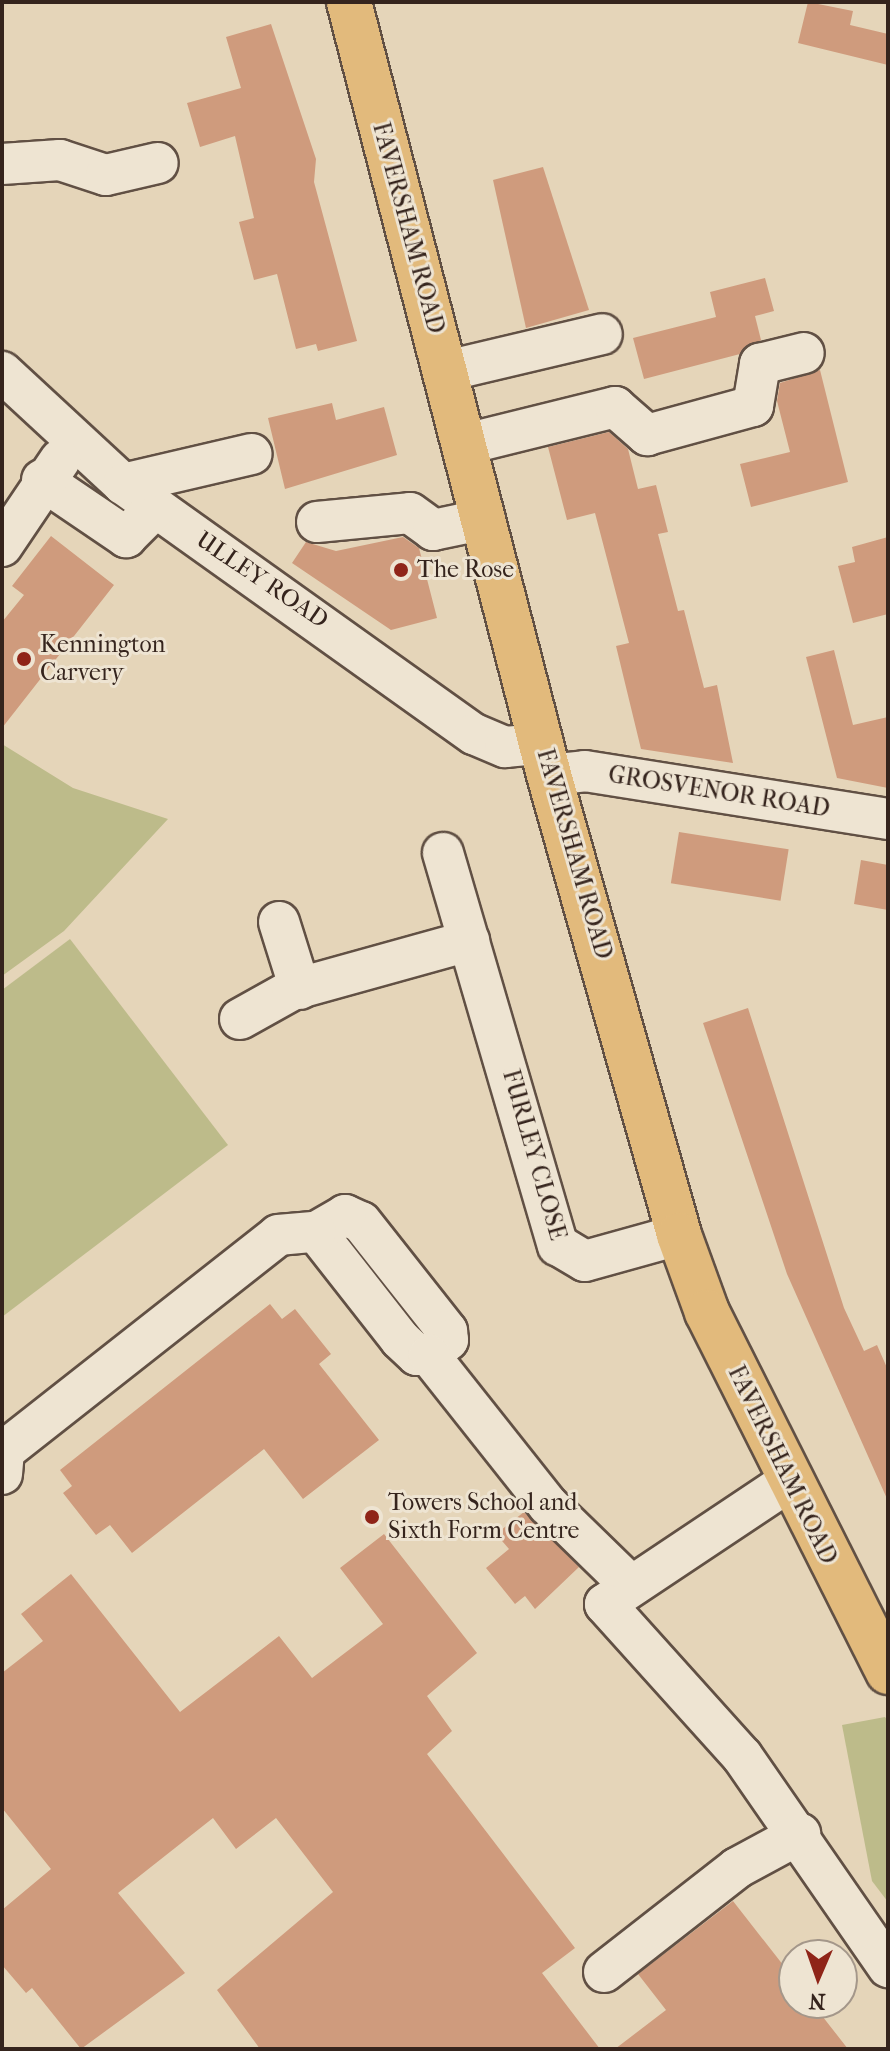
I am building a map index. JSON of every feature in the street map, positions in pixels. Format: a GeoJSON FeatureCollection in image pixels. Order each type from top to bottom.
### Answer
{"type":"FeatureCollection","features":[{"type":"Feature","properties":{"kind":"main road","name":"FAVERSHAM ROAD"},"geometry":{"type":"LineString","coordinates":[[349,2],[546,760],[679,1235],[788,1482],[888,1672]]}},
{"type":"Feature","properties":{"kind":"street"},"geometry":{"type":"LineString","coordinates":[[2,164],[60,160],[106,175],[158,163]]}},
{"type":"Feature","properties":{"kind":"street"},"geometry":{"type":"LineString","coordinates":[[446,371],[602,334]]}},
{"type":"Feature","properties":{"kind":"street"},"geometry":{"type":"LineString","coordinates":[[466,444],[615,407],[647,435],[753,406],[760,364],[804,353]]}},
{"type":"Feature","properties":{"kind":"street","name":"ULLEY ROAD"},"geometry":{"type":"LineString","coordinates":[[2,372],[75,446],[123,484],[334,628],[471,737],[546,760]]}},
{"type":"Feature","properties":{"kind":"street"},"geometry":{"type":"LineString","coordinates":[[2,546],[42,480],[75,446]]}},
{"type":"Feature","properties":{"kind":"street"},"geometry":{"type":"LineString","coordinates":[[123,484],[252,454]]}},
{"type":"Feature","properties":{"kind":"street"},"geometry":{"type":"LineString","coordinates":[[42,480],[126,537],[155,508]]}},
{"type":"Feature","properties":{"kind":"street"},"geometry":{"type":"LineString","coordinates":[[317,522],[410,513],[433,530],[485,519]]}},
{"type":"Feature","properties":{"kind":"street","name":"GROSVENOR ROAD"},"geometry":{"type":"LineString","coordinates":[[546,760],[585,771],[888,819]]}},
{"type":"Feature","properties":{"kind":"street","name":"FURLEY CLOSE"},"geometry":{"type":"LineString","coordinates":[[443,853],[558,1245],[585,1261],[679,1235]]}},
{"type":"Feature","properties":{"kind":"street"},"geometry":{"type":"LineString","coordinates":[[279,922],[300,989]]}},
{"type":"Feature","properties":{"kind":"street"},"geometry":{"type":"LineString","coordinates":[[240,1019],[300,989],[469,941]]}},
{"type":"Feature","properties":{"kind":"street"},"geometry":{"type":"LineString","coordinates":[[2,1474],[4,1451],[278,1235],[316,1232],[410,1351],[429,1355],[548,1505],[629,1584]]}},
{"type":"Feature","properties":{"kind":"street"},"geometry":{"type":"LineString","coordinates":[[788,1482],[629,1584],[605,1604],[742,1756],[800,1834],[888,1967]]}},
{"type":"Feature","properties":{"kind":"street"},"geometry":{"type":"LineString","coordinates":[[604,1972],[737,1868],[800,1834]]}},
{"type":"Feature","properties":{"kind":"shaded area"},"geometry":{"type":"Polygon","coordinates":[[[2,744],[73,788],[168,819],[64,931],[2,976],[2,744]]]}},
{"type":"Feature","properties":{"kind":"shaded area"},"geometry":{"type":"Polygon","coordinates":[[[70,939],[228,1145],[2,1317],[2,990],[70,939]]]}},
{"type":"Feature","properties":{"kind":"shaded area"},"geometry":{"type":"Polygon","coordinates":[[[885,1717],[888,1721],[888,1902],[872,1881],[842,1725],[885,1717]]]}},
{"type":"Feature","properties":{"kind":"building"},"geometry":{"type":"Polygon","coordinates":[[[808,2],[853,11],[850,25],[888,34],[888,65],[798,43],[808,2]]]}},
{"type":"Feature","properties":{"kind":"building"},"geometry":{"type":"Polygon","coordinates":[[[271,24],[316,159],[314,182],[357,341],[318,351],[316,344],[296,349],[277,274],[254,280],[239,222],[254,218],[235,136],[200,147],[187,103],[241,88],[226,37],[271,24]]]}},
{"type":"Feature","properties":{"kind":"building"},"geometry":{"type":"Polygon","coordinates":[[[543,167],[589,310],[526,328],[493,180],[543,167]]]}},
{"type":"Feature","properties":{"kind":"building"},"geometry":{"type":"Polygon","coordinates":[[[765,278],[774,311],[755,316],[761,340],[740,354],[644,379],[633,338],[716,317],[710,292],[765,278]]]}},
{"type":"Feature","properties":{"kind":"building"},"geometry":{"type":"Polygon","coordinates":[[[820,370],[848,482],[751,507],[740,464],[790,452],[777,401],[780,383],[820,370]]]}},
{"type":"Feature","properties":{"kind":"building"},"geometry":{"type":"Polygon","coordinates":[[[332,403],[336,420],[384,407],[397,455],[285,489],[268,418],[332,403]]]}},
{"type":"Feature","properties":{"kind":"building"},"geometry":{"type":"Polygon","coordinates":[[[609,432],[628,449],[638,489],[656,485],[668,532],[658,534],[678,611],[684,610],[704,688],[717,685],[733,763],[641,749],[616,646],[629,643],[595,513],[567,520],[548,447],[609,432]]]}},
{"type":"Feature","properties":{"kind":"building"},"geometry":{"type":"Polygon","coordinates":[[[51,536],[114,585],[2,728],[2,622],[24,595],[12,586],[51,536]]]}},
{"type":"Feature","properties":{"kind":"building"},"geometry":{"type":"Polygon","coordinates":[[[403,537],[419,548],[437,618],[391,630],[292,563],[306,542],[336,551],[403,537]]]}},
{"type":"Feature","properties":{"kind":"building"},"geometry":{"type":"Polygon","coordinates":[[[888,537],[888,614],[853,623],[838,566],[855,562],[852,547],[888,537]]]}},
{"type":"Feature","properties":{"kind":"building"},"geometry":{"type":"Polygon","coordinates":[[[834,650],[853,725],[888,717],[888,788],[837,778],[806,657],[834,650]]]}},
{"type":"Feature","properties":{"kind":"building"},"geometry":{"type":"Polygon","coordinates":[[[679,832],[789,849],[780,901],[671,883],[679,832]]]}},
{"type":"Feature","properties":{"kind":"building"},"geometry":{"type":"Polygon","coordinates":[[[861,860],[888,865],[888,910],[854,904],[861,860]]]}},
{"type":"Feature","properties":{"kind":"building"},"geometry":{"type":"Polygon","coordinates":[[[748,1008],[844,1308],[864,1351],[877,1345],[888,1370],[888,1501],[787,1274],[703,1023],[748,1008]]]}},
{"type":"Feature","properties":{"kind":"building"},"geometry":{"type":"Polygon","coordinates":[[[270,1304],[282,1319],[295,1309],[331,1354],[319,1364],[379,1440],[303,1499],[264,1449],[132,1553],[110,1525],[96,1535],[63,1493],[72,1486],[60,1470],[270,1304]]]}},
{"type":"Feature","properties":{"kind":"building"},"geometry":{"type":"Polygon","coordinates":[[[524,1512],[579,1567],[535,1609],[525,1596],[515,1604],[486,1568],[509,1549],[496,1534],[524,1512]]]}},
{"type":"Feature","properties":{"kind":"building"},"geometry":{"type":"Polygon","coordinates":[[[384,1534],[477,1653],[427,1696],[452,1731],[427,1754],[575,1948],[542,1973],[600,2049],[260,2049],[217,1990],[333,1892],[276,1818],[236,1849],[213,1818],[118,1893],[185,1973],[81,2049],[32,1988],[26,1993],[2,1965],[2,1910],[51,1869],[2,1808],[2,1673],[43,1641],[21,1614],[71,1574],[180,1712],[279,1636],[312,1678],[383,1624],[340,1568],[384,1534]]]}},
{"type":"Feature","properties":{"kind":"building"},"geometry":{"type":"Polygon","coordinates":[[[733,1901],[778,1959],[778,2019],[825,2019],[848,2049],[615,2049],[666,2010],[638,1974],[733,1901]]]}},
{"type":"Feature","properties":{"kind":"place","name":"The Rose"},"geometry":{"type":"Point","coordinates":[401,570]}},
{"type":"Feature","properties":{"kind":"place","name":"Kennington Carvery"},"geometry":{"type":"Point","coordinates":[24,659]}},
{"type":"Feature","properties":{"kind":"place","name":"Towers School and Sixth Form Centre"},"geometry":{"type":"Point","coordinates":[372,1517]}}]}
